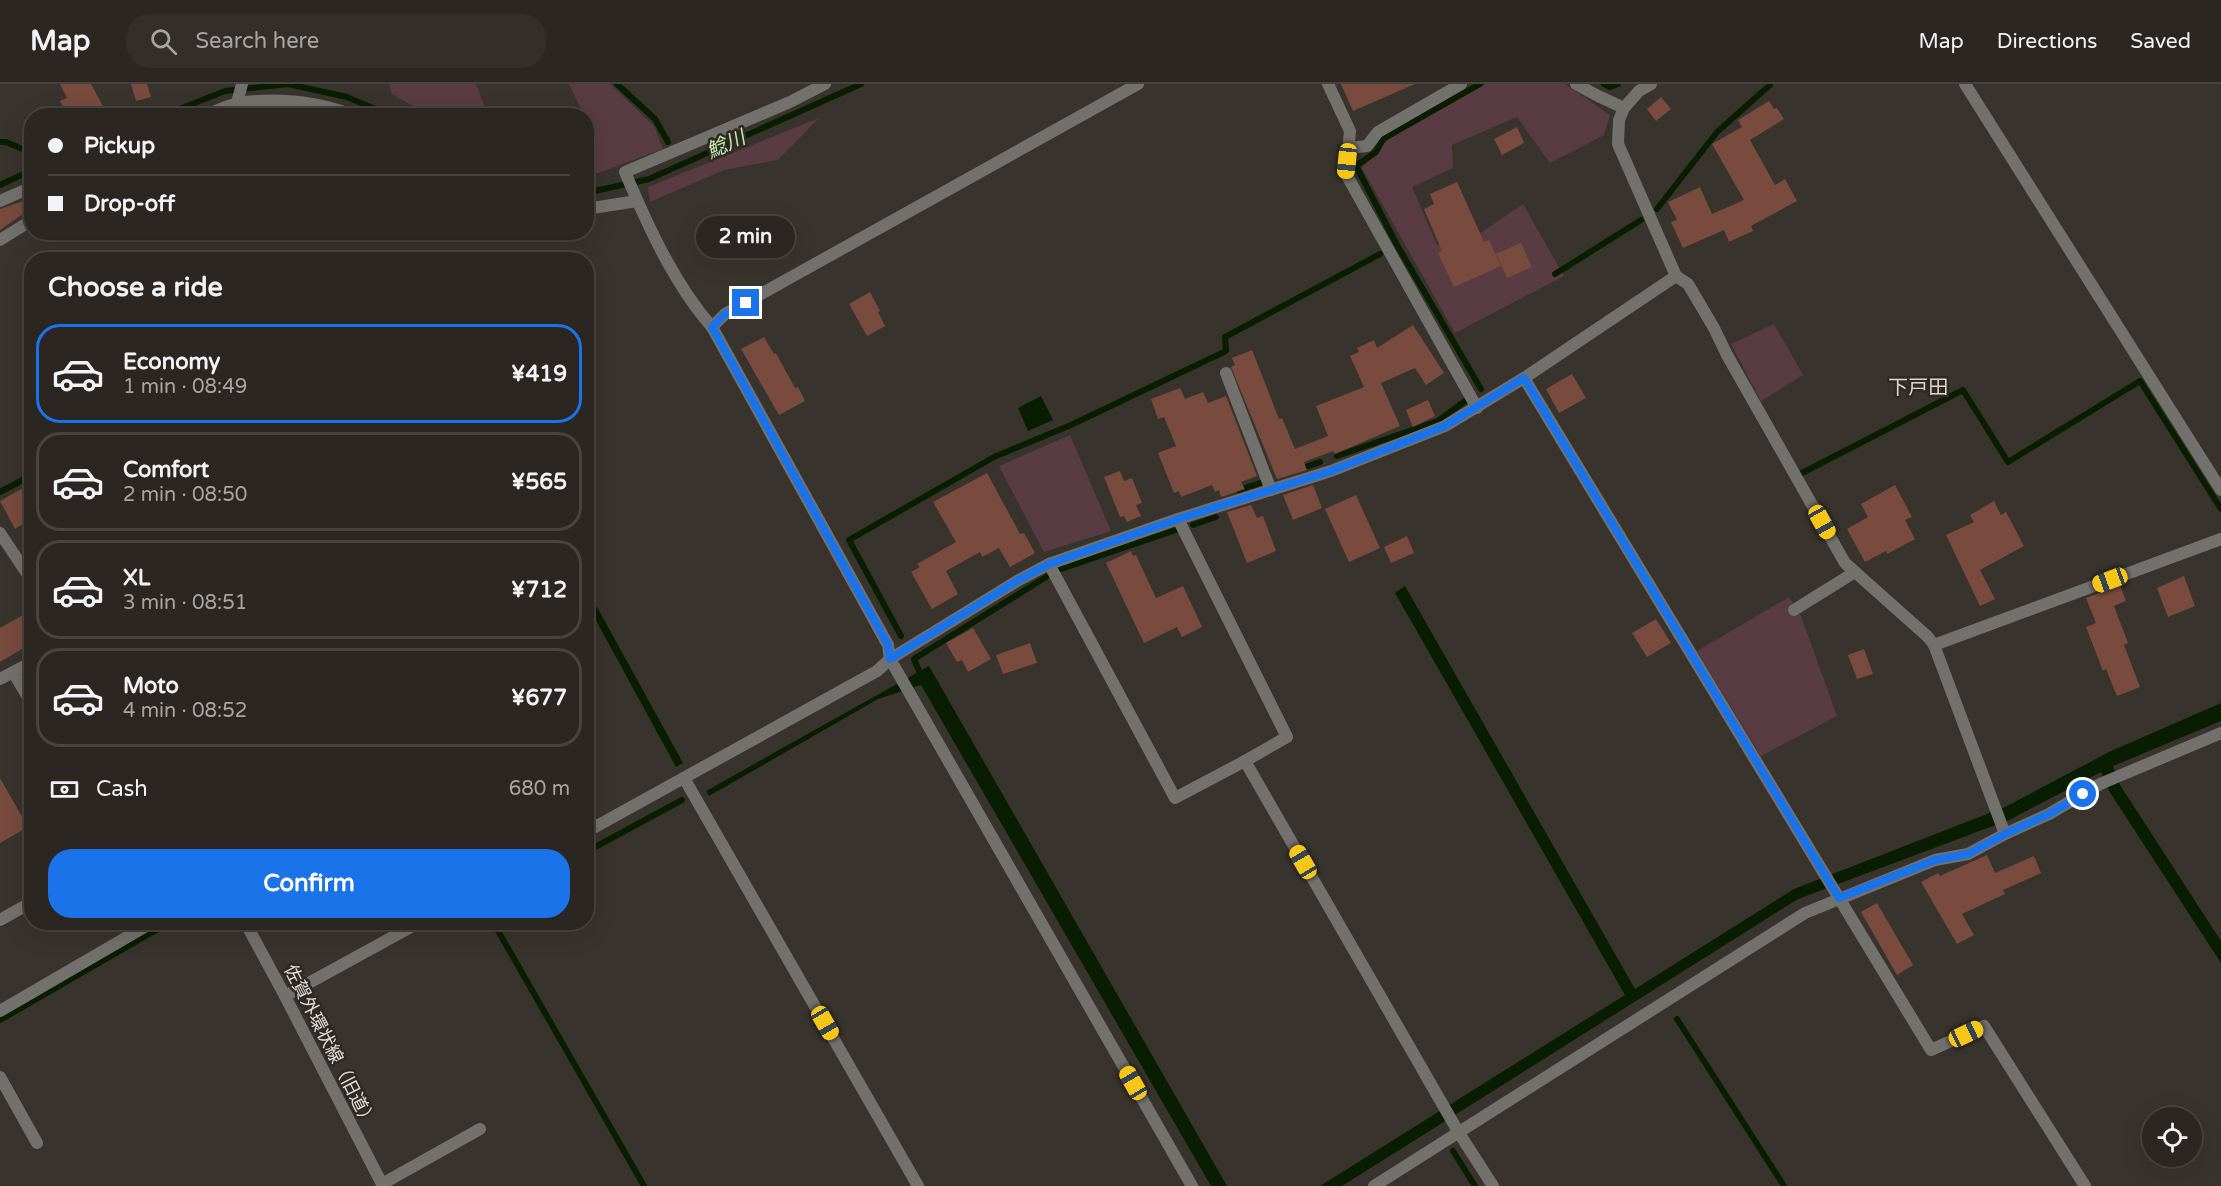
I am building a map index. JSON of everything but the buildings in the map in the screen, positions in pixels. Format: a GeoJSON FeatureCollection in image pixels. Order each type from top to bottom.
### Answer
{"type":"FeatureCollection","features":[{"type":"Feature","properties":{"kind":"street"},"geometry":{"type":"LineString","coordinates":[[237,103],[242,84]]}},
{"type":"Feature","properties":{"kind":"street"},"geometry":{"type":"LineString","coordinates":[[825,84],[790,102],[625,172],[637,201],[692,304],[712,327],[888,645],[890,659],[1192,1186]]}},
{"type":"Feature","properties":{"kind":"street"},"geometry":{"type":"LineString","coordinates":[[712,327],[725,314],[1138,84]]}},
{"type":"Feature","properties":{"kind":"street"},"geometry":{"type":"LineString","coordinates":[[1328,84],[1350,131],[1346,174],[1477,408]]}},
{"type":"Feature","properties":{"kind":"street"},"geometry":{"type":"LineString","coordinates":[[1349,148],[1367,146],[1378,132],[1461,84]]}},
{"type":"Feature","properties":{"kind":"street"},"geometry":{"type":"LineString","coordinates":[[1576,84],[1624,108]]}},
{"type":"Feature","properties":{"kind":"street"},"geometry":{"type":"LineString","coordinates":[[1651,84],[1639,91],[1624,108],[1619,120],[1618,144],[1676,276],[1688,284],[1845,563],[1928,637],[1934,645],[2005,834]]}},
{"type":"Feature","properties":{"kind":"street"},"geometry":{"type":"LineString","coordinates":[[1965,84],[2221,490]]}},
{"type":"Feature","properties":{"kind":"street"},"geometry":{"type":"LineString","coordinates":[[224,108],[237,103],[283,100],[336,108]]}},
{"type":"Feature","properties":{"kind":"street"},"geometry":{"type":"LineString","coordinates":[[0,201],[24,190]]}},
{"type":"Feature","properties":{"kind":"street"},"geometry":{"type":"LineString","coordinates":[[594,207],[637,201]]}},
{"type":"Feature","properties":{"kind":"street"},"geometry":{"type":"LineString","coordinates":[[0,240],[24,225]]}},
{"type":"Feature","properties":{"kind":"street"},"geometry":{"type":"LineString","coordinates":[[594,828],[877,671],[890,659],[1017,581],[1049,564],[1178,519],[1331,471],[1445,426],[1524,378],[1676,276]]}},
{"type":"Feature","properties":{"kind":"street"},"geometry":{"type":"LineString","coordinates":[[1226,374],[1271,490]]}},
{"type":"Feature","properties":{"kind":"street"},"geometry":{"type":"LineString","coordinates":[[1524,378],[1931,1050],[1984,1026],[2085,1186]]}},
{"type":"Feature","properties":{"kind":"street"},"geometry":{"type":"LineString","coordinates":[[1049,564],[1175,798],[1287,737],[1178,519]]}},
{"type":"Feature","properties":{"kind":"street"},"geometry":{"type":"LineString","coordinates":[[0,534],[24,568]]}},
{"type":"Feature","properties":{"kind":"street"},"geometry":{"type":"LineString","coordinates":[[1934,645],[2221,539]]}},
{"type":"Feature","properties":{"kind":"street"},"geometry":{"type":"LineString","coordinates":[[1794,610],[1855,572]]}},
{"type":"Feature","properties":{"kind":"street"},"geometry":{"type":"LineString","coordinates":[[0,679],[24,666]]}},
{"type":"Feature","properties":{"kind":"street"},"geometry":{"type":"LineString","coordinates":[[13,672],[24,691]]}},
{"type":"Feature","properties":{"kind":"street"},"geometry":{"type":"LineString","coordinates":[[1374,1186],[1457,1129],[1805,913],[1935,860],[1968,854],[2049,814],[2100,784],[2221,733]]}},
{"type":"Feature","properties":{"kind":"street"},"geometry":{"type":"LineString","coordinates":[[1245,761],[1457,1129],[1493,1186]]}},
{"type":"Feature","properties":{"kind":"street"},"geometry":{"type":"LineString","coordinates":[[684,778],[918,1186]]}},
{"type":"Feature","properties":{"kind":"street"},"geometry":{"type":"LineString","coordinates":[[0,920],[24,906]]}},
{"type":"Feature","properties":{"kind":"street"},"geometry":{"type":"LineString","coordinates":[[0,1011],[139,930]]}},
{"type":"Feature","properties":{"kind":"street","name":"佐賀外環状線（旧道）"},"geometry":{"type":"LineString","coordinates":[[249,930],[382,1185]]}},
{"type":"Feature","properties":{"kind":"street"},"geometry":{"type":"LineString","coordinates":[[285,996],[405,930]]}},
{"type":"Feature","properties":{"kind":"street"},"geometry":{"type":"LineString","coordinates":[[0,1077],[37,1143]]}},
{"type":"Feature","properties":{"kind":"street"},"geometry":{"type":"LineString","coordinates":[[382,1185],[480,1129]]}},
{"type":"Feature","properties":{"kind":"shaded area"},"geometry":{"type":"Polygon","coordinates":[[[389,84],[476,84],[485,108],[416,108],[392,94],[389,84]]]}},
{"type":"Feature","properties":{"kind":"shaded area"},"geometry":{"type":"Polygon","coordinates":[[[569,84],[610,84],[654,126],[663,149],[594,175],[594,108],[581,108],[569,84]]]}},
{"type":"Feature","properties":{"kind":"shaded area"},"geometry":{"type":"Polygon","coordinates":[[[1486,84],[1565,84],[1610,115],[1604,135],[1550,163],[1517,117],[1452,145],[1453,168],[1412,187],[1437,245],[1473,238],[1523,204],[1564,276],[1455,333],[1362,168],[1390,137],[1486,84]]]}},
{"type":"Feature","properties":{"kind":"shaded area"},"geometry":{"type":"Polygon","coordinates":[[[819,118],[778,160],[724,170],[650,202],[648,187],[819,118]]]}},
{"type":"Feature","properties":{"kind":"shaded area"},"geometry":{"type":"Polygon","coordinates":[[[1774,324],[1803,375],[1761,401],[1731,344],[1774,324]]]}},
{"type":"Feature","properties":{"kind":"shaded area"},"geometry":{"type":"Polygon","coordinates":[[[1041,396],[1053,420],[1028,431],[1018,408],[1041,396]]]}},
{"type":"Feature","properties":{"kind":"shaded area"},"geometry":{"type":"Polygon","coordinates":[[[1070,435],[1111,531],[1044,552],[999,466],[1070,435]]]}},
{"type":"Feature","properties":{"kind":"shaded area"},"geometry":{"type":"Polygon","coordinates":[[[1405,586],[1635,989],[1794,889],[2005,807],[2109,752],[2221,703],[2221,721],[2113,766],[2120,785],[2221,941],[2221,963],[2109,791],[2101,772],[2009,820],[1798,899],[1342,1186],[1320,1186],[1625,995],[1395,593],[1405,586]]]}},
{"type":"Feature","properties":{"kind":"shaded area"},"geometry":{"type":"Polygon","coordinates":[[[1789,597],[1801,616],[1837,716],[1761,756],[1697,651],[1789,597]]]}},
{"type":"Feature","properties":{"kind":"shaded area"},"geometry":{"type":"Polygon","coordinates":[[[594,602],[683,763],[676,767],[594,617],[594,602]]]}},
{"type":"Feature","properties":{"kind":"shaded area"},"geometry":{"type":"Polygon","coordinates":[[[929,666],[1227,1186],[1211,1186],[921,685],[878,699],[709,796],[706,791],[929,666]]]}},
{"type":"Feature","properties":{"kind":"waterway","name":"鯰川"},"geometry":{"type":"LineString","coordinates":[[182,108],[225,91],[288,84],[347,97],[372,108]]}},
{"type":"Feature","properties":{"kind":"waterway"},"geometry":{"type":"LineString","coordinates":[[617,84],[655,119],[668,142]]}},
{"type":"Feature","properties":{"kind":"waterway","name":"鯰川"},"geometry":{"type":"LineString","coordinates":[[594,191],[649,179],[861,84]]}},
{"type":"Feature","properties":{"kind":"waterway"},"geometry":{"type":"LineString","coordinates":[[1480,84],[1383,139],[1376,152],[1356,166],[1397,245],[1481,389]]}},
{"type":"Feature","properties":{"kind":"waterway"},"geometry":{"type":"LineString","coordinates":[[1604,84],[1610,87],[1618,84]]}},
{"type":"Feature","properties":{"kind":"waterway"},"geometry":{"type":"LineString","coordinates":[[1657,209],[1717,132],[1770,85]]}},
{"type":"Feature","properties":{"kind":"waterway"},"geometry":{"type":"LineString","coordinates":[[0,142],[6,142],[24,150]]}},
{"type":"Feature","properties":{"kind":"waterway","name":"鯰川"},"geometry":{"type":"LineString","coordinates":[[0,185],[24,174]]}},
{"type":"Feature","properties":{"kind":"waterway"},"geometry":{"type":"LineString","coordinates":[[1555,274],[1641,220]]}},
{"type":"Feature","properties":{"kind":"waterway"},"geometry":{"type":"LineString","coordinates":[[901,636],[849,540],[994,457],[1071,425],[1226,351],[1225,337],[1380,254]]}},
{"type":"Feature","properties":{"kind":"waterway"},"geometry":{"type":"LineString","coordinates":[[1802,473],[1963,390],[2008,462],[2140,381],[2221,509]]}},
{"type":"Feature","properties":{"kind":"waterway"},"geometry":{"type":"LineString","coordinates":[[1337,456],[1438,421],[1465,401]]}},
{"type":"Feature","properties":{"kind":"waterway"},"geometry":{"type":"LineString","coordinates":[[1300,469],[1320,462]]}},
{"type":"Feature","properties":{"kind":"waterway"},"geometry":{"type":"LineString","coordinates":[[0,492],[24,479]]}},
{"type":"Feature","properties":{"kind":"waterway"},"geometry":{"type":"LineString","coordinates":[[1239,490],[1260,483]]}},
{"type":"Feature","properties":{"kind":"waterway"},"geometry":{"type":"LineString","coordinates":[[1193,525],[1216,517]]}},
{"type":"Feature","properties":{"kind":"waterway"},"geometry":{"type":"LineString","coordinates":[[1061,569],[1176,530]]}},
{"type":"Feature","properties":{"kind":"waterway"},"geometry":{"type":"LineString","coordinates":[[919,671],[914,659],[1046,577]]}},
{"type":"Feature","properties":{"kind":"waterway"},"geometry":{"type":"LineString","coordinates":[[594,848],[682,800]]}},
{"type":"Feature","properties":{"kind":"waterway"},"geometry":{"type":"LineString","coordinates":[[0,1020],[156,930]]}},
{"type":"Feature","properties":{"kind":"waterway"},"geometry":{"type":"LineString","coordinates":[[498,930],[644,1186]]}},
{"type":"Feature","properties":{"kind":"waterway"},"geometry":{"type":"LineString","coordinates":[[1677,1019],[1784,1186]]}},
{"type":"Feature","properties":{"kind":"waterway"},"geometry":{"type":"LineString","coordinates":[[1453,1151],[1475,1186]]}},
{"type":"Feature","properties":{"kind":"district","name":"下戸田"},"geometry":{"type":"Point","coordinates":[1918,388]}},
{"type":"Feature","properties":{"kind":"route"},"geometry":{"type":"LineString","coordinates":[[746,303],[725,314],[712,327],[888,645],[890,659],[1017,581],[1049,564],[1178,519],[1331,471],[1445,426],[1524,378],[1839,898],[1935,860],[1968,854],[2049,814],[2083,794]]}}]}
